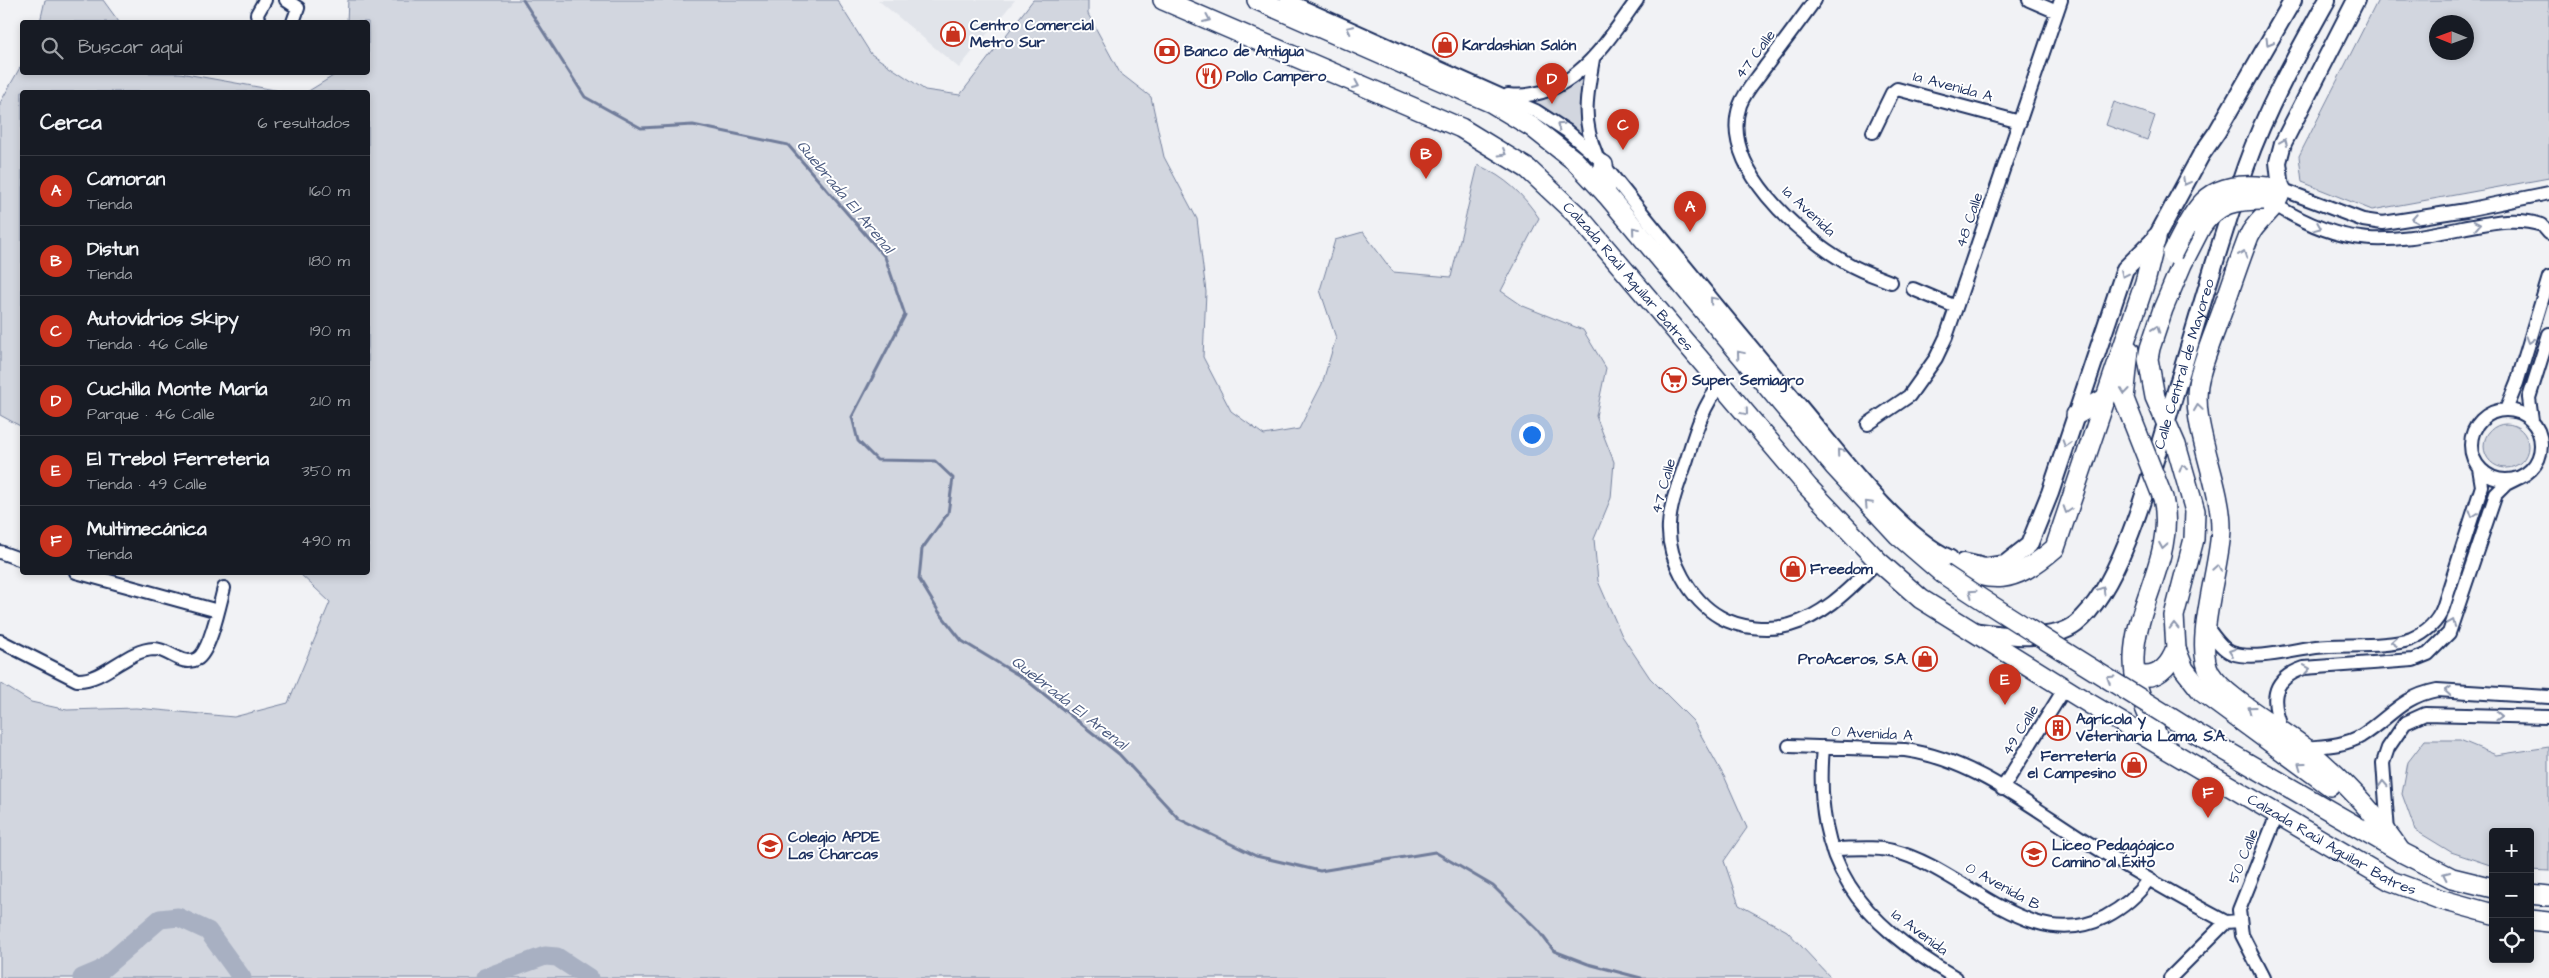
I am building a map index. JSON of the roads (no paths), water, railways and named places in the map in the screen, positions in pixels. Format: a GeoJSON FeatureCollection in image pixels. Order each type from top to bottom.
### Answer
{"type":"FeatureCollection","features":[{"type":"Feature","properties":{"kind":"highway","name":"Calzada Raúl Aguilar Batres"},"geometry":{"type":"LineString","coordinates":[[1163,0],[1461,128],[1520,164],[1580,218],[1808,486],[1878,561],[1921,599],[1970,631],[2391,881],[2439,899],[2489,913]]}},
{"type":"Feature","properties":{"kind":"highway","name":"Calzada Raúl Aguilar Batres"},"geometry":{"type":"LineString","coordinates":[[1257,0],[1492,103],[1532,127],[1575,161],[1606,194],[1834,466],[1898,535],[1926,558],[1959,567],[1992,608],[2047,639],[2195,733],[2452,878],[2489,887]]}},
{"type":"Feature","properties":{"kind":"highway"},"geometry":{"type":"LineString","coordinates":[[1600,161],[1606,194]]}},
{"type":"Feature","properties":{"kind":"highway"},"geometry":{"type":"LineString","coordinates":[[2145,282],[2172,254],[2196,210],[2213,193],[2235,185],[2272,195]]}},
{"type":"Feature","properties":{"kind":"highway"},"geometry":{"type":"LineString","coordinates":[[2272,195],[2225,203],[2210,215],[2201,227],[2182,264],[2150,348],[2150,377],[2155,397],[2164,417],[2191,495],[2196,525],[2174,616],[2176,649],[2184,669],[2202,692],[2353,805],[2392,843]]}},
{"type":"Feature","properties":{"kind":"highway"},"geometry":{"type":"LineString","coordinates":[[2272,195],[2249,235],[2197,387],[2196,404],[2220,513],[2220,547],[2206,626],[2204,660],[2209,672],[2225,690],[2305,748],[2366,806],[2392,843]]}},
{"type":"Feature","properties":{"kind":"highway"},"geometry":{"type":"LineString","coordinates":[[1926,558],[2010,578],[2029,569],[2055,548],[2145,282],[2156,238]]}},
{"type":"Feature","properties":{"kind":"highway"},"geometry":{"type":"LineString","coordinates":[[2128,329],[2130,359],[2124,399],[2163,498],[2166,518],[2162,551],[2138,632],[2134,660],[2135,674],[2146,710],[2162,746]]}},
{"type":"Feature","properties":{"kind":"highway"},"geometry":{"type":"LineString","coordinates":[[2076,415],[2106,398]]}},
{"type":"Feature","properties":{"kind":"highway"},"geometry":{"type":"LineString","coordinates":[[2135,674],[2146,677],[2158,674],[2170,663],[2176,649]]}},
{"type":"Feature","properties":{"kind":"highway"},"geometry":{"type":"LineString","coordinates":[[2534,894],[2549,896]]}},
{"type":"Feature","properties":{"kind":"highway"},"geometry":{"type":"LineString","coordinates":[[2534,920],[2549,922]]}},
{"type":"Feature","properties":{"kind":"main road"},"geometry":{"type":"LineString","coordinates":[[1959,567],[1990,567],[2005,564],[2029,545],[2050,493],[2125,269],[2156,238],[2201,155],[2217,132],[2294,0]]}},
{"type":"Feature","properties":{"kind":"main road","name":"Calle Central de Mayoreo"},"geometry":{"type":"LineString","coordinates":[[1970,631],[2011,636],[2053,633],[2068,629],[2083,618],[2106,584],[2121,557],[2138,512],[2164,417],[2252,151],[2273,100],[2327,0]]}},
{"type":"Feature","properties":{"kind":"main road"},"geometry":{"type":"LineString","coordinates":[[2272,195],[2283,143],[2356,0]]}},
{"type":"Feature","properties":{"kind":"street"},"geometry":{"type":"LineString","coordinates":[[286,0],[298,8],[294,20]]}},
{"type":"Feature","properties":{"kind":"street"},"geometry":{"type":"LineString","coordinates":[[1287,0],[1386,46],[1498,94],[1552,120],[1580,141],[1600,161],[1842,455],[1900,519],[1959,567]]}},
{"type":"Feature","properties":{"kind":"street"},"geometry":{"type":"LineString","coordinates":[[1498,94],[1522,96],[1545,91],[1577,73],[1594,59],[1637,0]]}},
{"type":"Feature","properties":{"kind":"street","name":"47 Calle"},"geometry":{"type":"LineString","coordinates":[[1736,134],[1740,105],[1746,94],[1815,0]]}},
{"type":"Feature","properties":{"kind":"street"},"geometry":{"type":"LineString","coordinates":[[2029,0],[2059,6]]}},
{"type":"Feature","properties":{"kind":"street"},"geometry":{"type":"LineString","coordinates":[[258,20],[256,14],[261,1]]}},
{"type":"Feature","properties":{"kind":"street","name":"48 Calle"},"geometry":{"type":"LineString","coordinates":[[1868,424],[1909,396],[1936,358],[1956,307],[2059,6]]}},
{"type":"Feature","properties":{"kind":"street"},"geometry":{"type":"LineString","coordinates":[[1594,59],[1584,113],[1590,140],[1600,161]]}},
{"type":"Feature","properties":{"kind":"street","name":"1a Avenida A"},"geometry":{"type":"LineString","coordinates":[[1873,132],[1892,92],[1897,89],[2020,122]]}},
{"type":"Feature","properties":{"kind":"street","name":"1a Avenida"},"geometry":{"type":"LineString","coordinates":[[1736,134],[1746,166],[1760,187],[1792,221],[1844,262],[1891,282]]}},
{"type":"Feature","properties":{"kind":"street"},"geometry":{"type":"LineString","coordinates":[[2272,195],[2364,220],[2383,223],[2457,212],[2549,193]]}},
{"type":"Feature","properties":{"kind":"street"},"geometry":{"type":"LineString","coordinates":[[2272,195],[2314,226],[2362,239],[2377,241],[2404,240],[2509,220],[2547,229]]}},
{"type":"Feature","properties":{"kind":"street"},"geometry":{"type":"LineString","coordinates":[[2506,410],[2517,383],[2549,277]]}},
{"type":"Feature","properties":{"kind":"street"},"geometry":{"type":"LineString","coordinates":[[1913,289],[1956,307]]}},
{"type":"Feature","properties":{"kind":"street"},"geometry":{"type":"LineString","coordinates":[[2532,422],[2529,398],[2549,334]]}},
{"type":"Feature","properties":{"kind":"street","name":"47 Calle"},"geometry":{"type":"LineString","coordinates":[[1721,384],[1710,397],[1694,438],[1669,524],[1672,552],[1677,565],[1697,597],[1720,617],[1735,624],[1753,627],[1789,625],[1827,607],[1878,561]]}},
{"type":"Feature","properties":{"kind":"street"},"geometry":{"type":"LineString","coordinates":[[2283,732],[2274,712],[2273,700],[2283,678],[2304,668],[2413,660],[2428,654],[2442,642],[2455,618],[2496,494],[2506,484],[2518,478],[2532,468],[2540,454],[2538,431],[2532,422],[2516,411],[2495,412],[2477,425],[2472,435],[2473,458],[2479,468],[2487,475],[2497,479],[2518,478]]}},
{"type":"Feature","properties":{"kind":"street"},"geometry":{"type":"LineString","coordinates":[[2206,626],[2225,650],[2233,654],[2245,655],[2316,647],[2402,641],[2424,633],[2434,624],[2443,608],[2482,486],[2479,468]]}},
{"type":"Feature","properties":{"kind":"street"},"geometry":{"type":"LineString","coordinates":[[0,552],[20,559]]}},
{"type":"Feature","properties":{"kind":"street"},"geometry":{"type":"LineString","coordinates":[[87,575],[218,611]]}},
{"type":"Feature","properties":{"kind":"street"},"geometry":{"type":"LineString","coordinates":[[0,641],[74,680],[84,680],[147,650],[165,650],[187,661],[198,658],[206,648],[224,588]]}},
{"type":"Feature","properties":{"kind":"street","name":"49 Calle"},"geometry":{"type":"LineString","coordinates":[[2002,789],[2065,688]]}},
{"type":"Feature","properties":{"kind":"street"},"geometry":{"type":"LineString","coordinates":[[2305,748],[2328,746],[2362,736],[2401,704],[2427,692],[2437,690],[2549,697]]}},
{"type":"Feature","properties":{"kind":"street"},"geometry":{"type":"LineString","coordinates":[[2392,843],[2383,763],[2388,748],[2405,723],[2425,714],[2549,717]]}},
{"type":"Feature","properties":{"kind":"street","name":"0 Avenida A"},"geometry":{"type":"LineString","coordinates":[[1789,746],[1922,752],[1968,769],[2148,880],[2235,918]]}},
{"type":"Feature","properties":{"kind":"street","name":"1a Avenida"},"geometry":{"type":"LineString","coordinates":[[1823,747],[1821,792],[1832,849],[1842,876],[1866,909],[1910,947],[1956,978]]}},
{"type":"Feature","properties":{"kind":"street","name":"50 Calle"},"geometry":{"type":"LineString","coordinates":[[2170,978],[2235,918],[2278,815]]}},
{"type":"Feature","properties":{"kind":"street","name":"0 Avenida B"},"geometry":{"type":"LineString","coordinates":[[1832,849],[1881,848],[1894,851],[1935,867],[2025,920],[2060,928],[2081,926],[2114,912],[2141,890],[2148,880]]}},
{"type":"Feature","properties":{"kind":"street"},"geometry":{"type":"LineString","coordinates":[[2235,918],[2264,978]]}},
{"type":"Feature","properties":{"kind":"waterway","name":"Quebrada El Arenal"},"geometry":{"type":"LineString","coordinates":[[523,0],[585,97],[641,128],[693,125],[788,145],[885,257],[905,315],[852,417],[858,441],[877,460],[935,461],[953,478],[948,513],[922,549],[919,579],[939,612],[962,641],[1025,679],[1119,754],[1179,819],[1256,856],[1320,871],[1435,852],[1493,886],[1538,930],[1554,951],[1588,964],[1641,978]]}},
{"type":"Feature","properties":{"kind":"waterway"},"geometry":{"type":"LineString","coordinates":[[82,978],[101,970],[160,919],[178,917],[208,931],[242,978]]}},
{"type":"Feature","properties":{"kind":"waterway"},"geometry":{"type":"LineString","coordinates":[[484,978],[545,956],[557,957],[589,978]]}},
{"type":"Feature","properties":{"kind":"place","name":"Centro Comercial Metro Sur"},"geometry":{"type":"Point","coordinates":[953,34]}},
{"type":"Feature","properties":{"kind":"place","name":"Kardashian Salón"},"geometry":{"type":"Point","coordinates":[1445,45]}},
{"type":"Feature","properties":{"kind":"place","name":"Banco de Antigua"},"geometry":{"type":"Point","coordinates":[1167,51]}},
{"type":"Feature","properties":{"kind":"place","name":"Pollo Campero"},"geometry":{"type":"Point","coordinates":[1209,76]}},
{"type":"Feature","properties":{"kind":"place","name":"Cuchilla Monte María"},"geometry":{"type":"Point","coordinates":[1552,104]}},
{"type":"Feature","properties":{"kind":"place","name":"Autovidrios Skipy"},"geometry":{"type":"Point","coordinates":[1623,150]}},
{"type":"Feature","properties":{"kind":"place","name":"Distun"},"geometry":{"type":"Point","coordinates":[1426,179]}},
{"type":"Feature","properties":{"kind":"place","name":"Camoran"},"geometry":{"type":"Point","coordinates":[1690,232]}},
{"type":"Feature","properties":{"kind":"place","name":"Super Semiagro"},"geometry":{"type":"Point","coordinates":[1674,380]}},
{"type":"Feature","properties":{"kind":"place","name":"Freedom"},"geometry":{"type":"Point","coordinates":[1793,569]}},
{"type":"Feature","properties":{"kind":"place","name":"ProAceros, S.A."},"geometry":{"type":"Point","coordinates":[1925,659]}},
{"type":"Feature","properties":{"kind":"place","name":"El Trebol Ferreteria"},"geometry":{"type":"Point","coordinates":[2005,705]}},
{"type":"Feature","properties":{"kind":"place","name":"Agrícola y Veterinaria Lama, S.A."},"geometry":{"type":"Point","coordinates":[2058,728]}},
{"type":"Feature","properties":{"kind":"place","name":"Ferretería el Campesino"},"geometry":{"type":"Point","coordinates":[2134,765]}},
{"type":"Feature","properties":{"kind":"place","name":"Multimecánica"},"geometry":{"type":"Point","coordinates":[2208,818]}},
{"type":"Feature","properties":{"kind":"place","name":"Colegio APDE Las Charcas"},"geometry":{"type":"Point","coordinates":[770,846]}},
{"type":"Feature","properties":{"kind":"place","name":"Liceo Pedagógico Camino al Éxito"},"geometry":{"type":"Point","coordinates":[2034,854]}}]}
